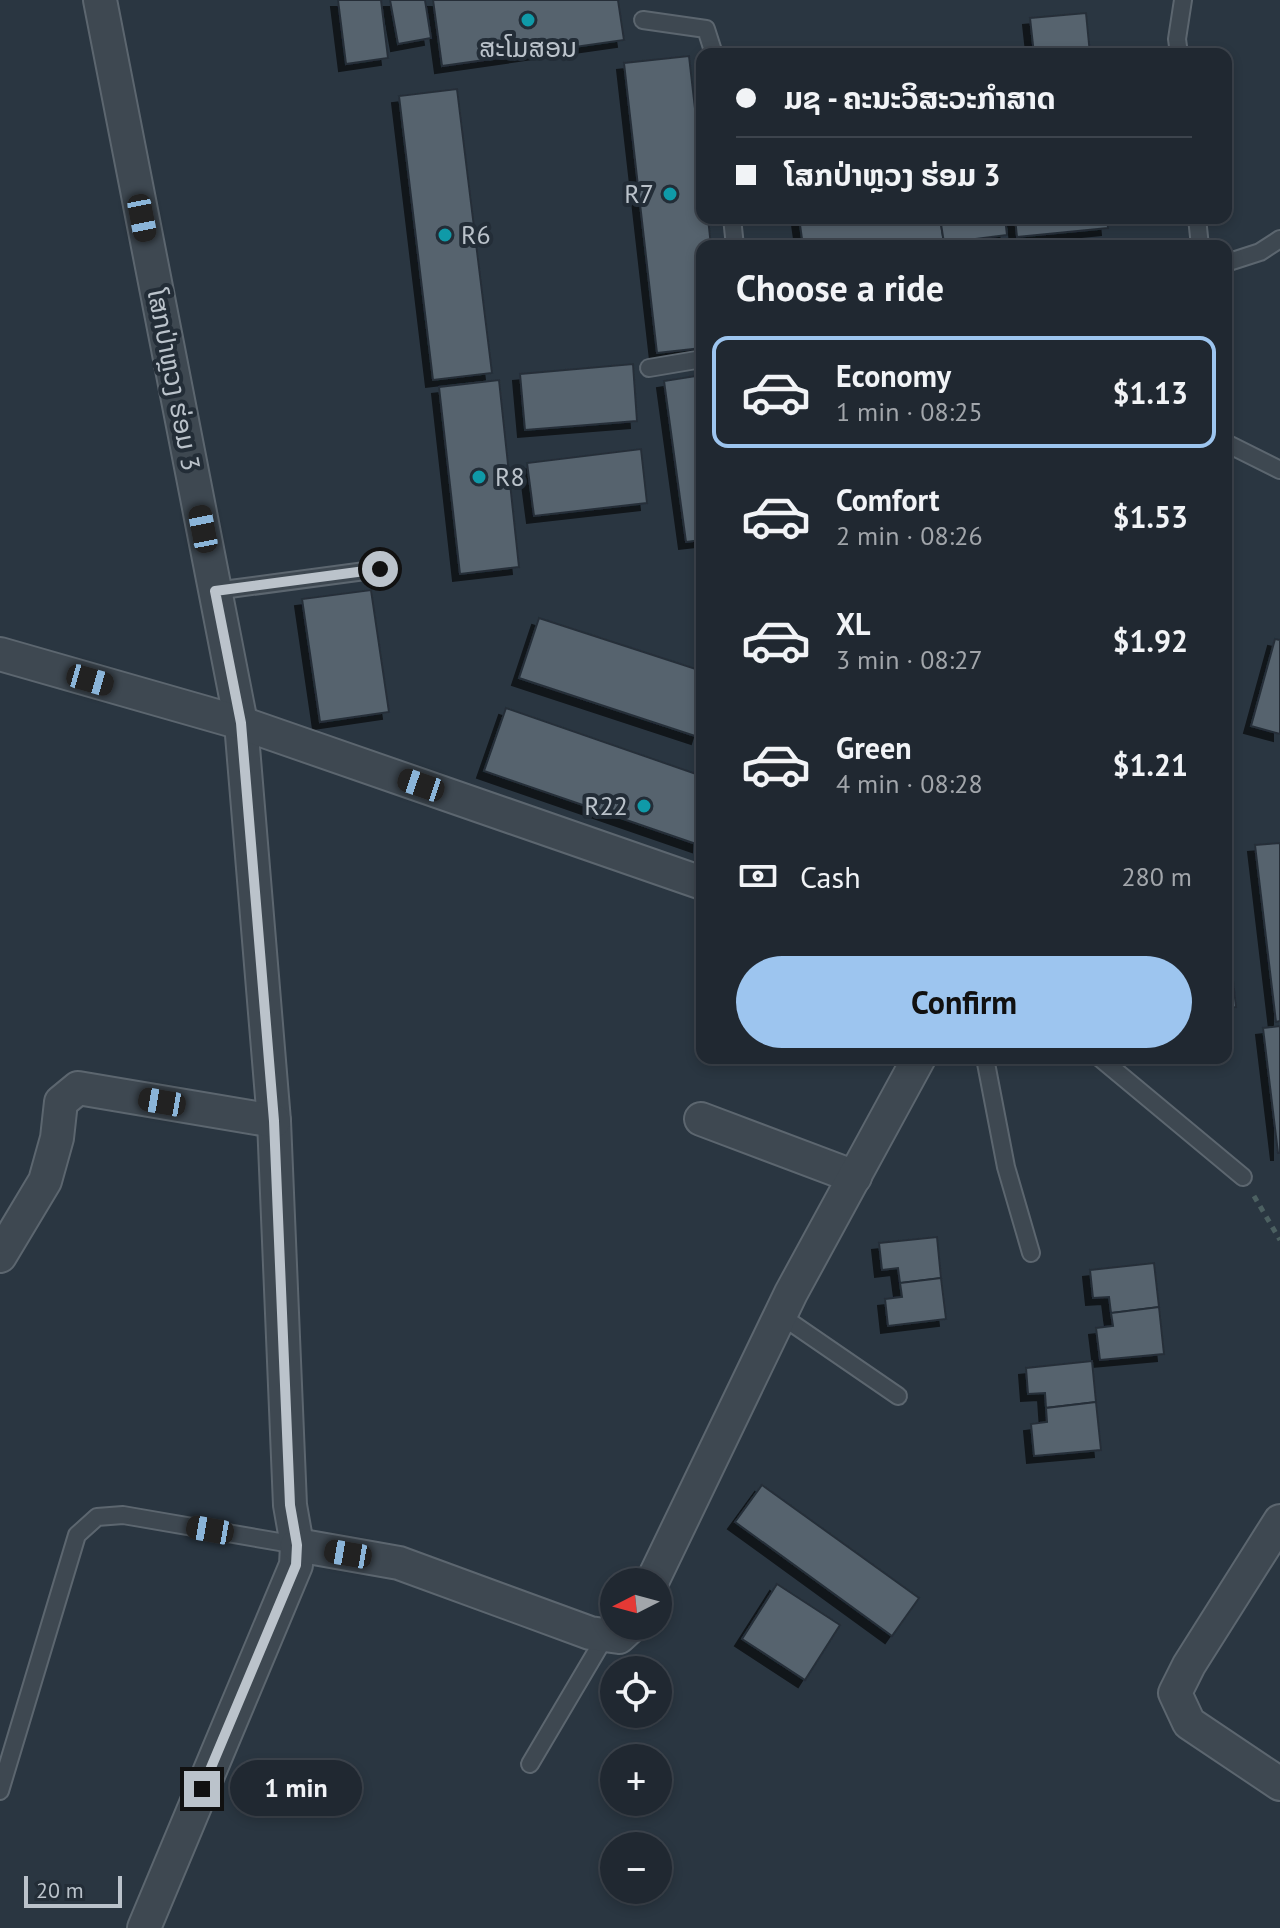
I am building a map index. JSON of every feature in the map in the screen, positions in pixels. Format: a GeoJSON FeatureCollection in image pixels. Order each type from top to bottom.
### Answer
{"type":"FeatureCollection","features":[{"type":"Feature","properties":{"kind":"street","name":"ໂສກປ່າຫຼວງ ຮ່ອມ 3"},"geometry":{"type":"LineString","coordinates":[[100,0],[241,723],[274,1121],[290,1505],[297,1545],[296,1565],[144,1928]]}},
{"type":"Feature","properties":{"kind":"street"},"geometry":{"type":"LineString","coordinates":[[0,654],[241,723],[696,881]]}},
{"type":"Feature","properties":{"kind":"street"},"geometry":{"type":"LineString","coordinates":[[659,1568],[780,1315],[916,1064]]}},
{"type":"Feature","properties":{"kind":"street"},"geometry":{"type":"LineString","coordinates":[[0,1256],[45,1181],[57,1138],[61,1102],[78,1088],[274,1121]]}},
{"type":"Feature","properties":{"kind":"street"},"geometry":{"type":"LineString","coordinates":[[701,1119],[855,1177]]}},
{"type":"Feature","properties":{"kind":"street"},"geometry":{"type":"LineString","coordinates":[[1280,1521],[1189,1665],[1175,1693],[1189,1723],[1280,1784]]}},
{"type":"Feature","properties":{"kind":"street"},"geometry":{"type":"LineString","coordinates":[[297,1545],[399,1563],[600,1625]]}},
{"type":"Feature","properties":{"kind":"lane"},"geometry":{"type":"LineString","coordinates":[[1178,48],[1183,0]]}},
{"type":"Feature","properties":{"kind":"lane"},"geometry":{"type":"LineString","coordinates":[[643,20],[706,29],[712,48]]}},
{"type":"Feature","properties":{"kind":"lane"},"geometry":{"type":"LineString","coordinates":[[1232,261],[1260,252],[1280,239]]}},
{"type":"Feature","properties":{"kind":"lane"},"geometry":{"type":"LineString","coordinates":[[649,368],[696,360]]}},
{"type":"Feature","properties":{"kind":"lane"},"geometry":{"type":"LineString","coordinates":[[1232,446],[1280,470]]}},
{"type":"Feature","properties":{"kind":"lane"},"geometry":{"type":"LineString","coordinates":[[215,591],[380,569]]}},
{"type":"Feature","properties":{"kind":"lane"},"geometry":{"type":"LineString","coordinates":[[986,1064],[1006,1167],[1031,1253]]}},
{"type":"Feature","properties":{"kind":"lane"},"geometry":{"type":"LineString","coordinates":[[1107,1064],[1243,1177]]}},
{"type":"Feature","properties":{"kind":"lane"},"geometry":{"type":"LineString","coordinates":[[780,1315],[898,1396]]}},
{"type":"Feature","properties":{"kind":"lane"},"geometry":{"type":"LineString","coordinates":[[0,1791],[77,1535],[97,1517],[123,1515],[297,1545]]}},
{"type":"Feature","properties":{"kind":"lane"},"geometry":{"type":"LineString","coordinates":[[530,1764],[612,1640]]}},
{"type":"Feature","properties":{"kind":"path"},"geometry":{"type":"LineString","coordinates":[[1243,1177],[1280,1240]]}},
{"type":"Feature","properties":{"kind":"building"},"geometry":{"type":"Polygon","coordinates":[[[338,0],[381,0],[388,58],[346,64],[338,0]]]}},
{"type":"Feature","properties":{"kind":"building"},"geometry":{"type":"Polygon","coordinates":[[[390,0],[425,0],[431,38],[398,44],[390,0]]]}},
{"type":"Feature","properties":{"kind":"building","name":"ສະໂມສອນ"},"geometry":{"type":"Polygon","coordinates":[[[433,0],[618,0],[624,40],[442,66],[433,0]]]}},
{"type":"Feature","properties":{"kind":"building"},"geometry":{"type":"Polygon","coordinates":[[[1086,13],[1089,48],[1033,48],[1030,18],[1086,13]]]}},
{"type":"Feature","properties":{"kind":"building","name":"R7"},"geometry":{"type":"Polygon","coordinates":[[[689,56],[696,117],[696,224],[709,224],[710,240],[696,240],[696,349],[657,353],[624,63],[689,56]]]}},
{"type":"Feature","properties":{"kind":"building","name":"R6"},"geometry":{"type":"Polygon","coordinates":[[[457,89],[492,373],[433,380],[399,96],[457,89]]]}},
{"type":"Feature","properties":{"kind":"building"},"geometry":{"type":"Polygon","coordinates":[[[800,224],[941,224],[944,240],[802,240],[800,224]]]}},
{"type":"Feature","properties":{"kind":"building"},"geometry":{"type":"Polygon","coordinates":[[[941,224],[1006,224],[1007,235],[944,240],[941,224]]]}},
{"type":"Feature","properties":{"kind":"building"},"geometry":{"type":"Polygon","coordinates":[[[1016,224],[1108,224],[1108,228],[1017,237],[1016,224]]]}},
{"type":"Feature","properties":{"kind":"building"},"geometry":{"type":"Polygon","coordinates":[[[633,364],[637,421],[525,430],[520,374],[633,364]]]}},
{"type":"Feature","properties":{"kind":"building"},"geometry":{"type":"Polygon","coordinates":[[[696,376],[696,541],[686,542],[664,381],[696,376]]]}},
{"type":"Feature","properties":{"kind":"building","name":"R8"},"geometry":{"type":"Polygon","coordinates":[[[499,380],[519,567],[460,574],[439,387],[499,380]]]}},
{"type":"Feature","properties":{"kind":"building"},"geometry":{"type":"Polygon","coordinates":[[[641,449],[647,503],[534,516],[527,463],[641,449]]]}},
{"type":"Feature","properties":{"kind":"building"},"geometry":{"type":"Polygon","coordinates":[[[371,590],[389,712],[320,722],[302,599],[371,590]]]}},
{"type":"Feature","properties":{"kind":"building"},"geometry":{"type":"Polygon","coordinates":[[[539,618],[696,669],[696,736],[519,678],[539,618]]]}},
{"type":"Feature","properties":{"kind":"building"},"geometry":{"type":"Polygon","coordinates":[[[1275,639],[1280,640],[1280,734],[1251,726],[1275,639]]]}},
{"type":"Feature","properties":{"kind":"building","name":"R22"},"geometry":{"type":"Polygon","coordinates":[[[506,708],[696,774],[696,844],[484,771],[506,708]]]}},
{"type":"Feature","properties":{"kind":"building"},"geometry":{"type":"Polygon","coordinates":[[[1280,843],[1280,1021],[1276,1022],[1255,845],[1280,843]]]}},
{"type":"Feature","properties":{"kind":"building"},"geometry":{"type":"Polygon","coordinates":[[[1232,972],[1236,1007],[1232,1007],[1232,972]]]}},
{"type":"Feature","properties":{"kind":"building"},"geometry":{"type":"Polygon","coordinates":[[[1280,1026],[1280,1153],[1278,1153],[1263,1028],[1280,1026]]]}},
{"type":"Feature","properties":{"kind":"building"},"geometry":{"type":"Polygon","coordinates":[[[937,1237],[941,1278],[900,1283],[898,1268],[882,1270],[879,1243],[937,1237]]]}},
{"type":"Feature","properties":{"kind":"building"},"geometry":{"type":"Polygon","coordinates":[[[1154,1263],[1159,1307],[1111,1313],[1109,1297],[1093,1298],[1090,1270],[1154,1263]]]}},
{"type":"Feature","properties":{"kind":"building"},"geometry":{"type":"Polygon","coordinates":[[[941,1278],[946,1319],[888,1326],[885,1299],[902,1297],[900,1283],[941,1278]]]}},
{"type":"Feature","properties":{"kind":"building"},"geometry":{"type":"Polygon","coordinates":[[[1159,1307],[1164,1354],[1100,1360],[1096,1328],[1113,1326],[1111,1313],[1159,1307]]]}},
{"type":"Feature","properties":{"kind":"building"},"geometry":{"type":"Polygon","coordinates":[[[1092,1361],[1096,1402],[1046,1408],[1045,1393],[1028,1394],[1026,1368],[1092,1361]]]}},
{"type":"Feature","properties":{"kind":"building"},"geometry":{"type":"Polygon","coordinates":[[[1096,1402],[1101,1450],[1034,1456],[1031,1424],[1047,1422],[1046,1408],[1096,1402]]]}},
{"type":"Feature","properties":{"kind":"building"},"geometry":{"type":"Polygon","coordinates":[[[762,1485],[919,1598],[892,1636],[735,1522],[762,1485]]]}},
{"type":"Feature","properties":{"kind":"building"},"geometry":{"type":"Polygon","coordinates":[[[777,1584],[840,1625],[805,1680],[742,1639],[777,1584]]]}},
{"type":"Feature","properties":{"kind":"place","name":"ສະໂມສອນ"},"geometry":{"type":"Point","coordinates":[528,20]}},
{"type":"Feature","properties":{"kind":"place","name":"R7"},"geometry":{"type":"Point","coordinates":[670,194]}},
{"type":"Feature","properties":{"kind":"place","name":"R6"},"geometry":{"type":"Point","coordinates":[445,235]}},
{"type":"Feature","properties":{"kind":"place","name":"R8"},"geometry":{"type":"Point","coordinates":[479,477]}},
{"type":"Feature","properties":{"kind":"place","name":"R22"},"geometry":{"type":"Point","coordinates":[644,806]}},
{"type":"Feature","properties":{"kind":"route"},"geometry":{"type":"LineString","coordinates":[[202,1789],[296,1565],[297,1545],[290,1505],[274,1121],[241,723],[215,591],[380,569]]}}]}
